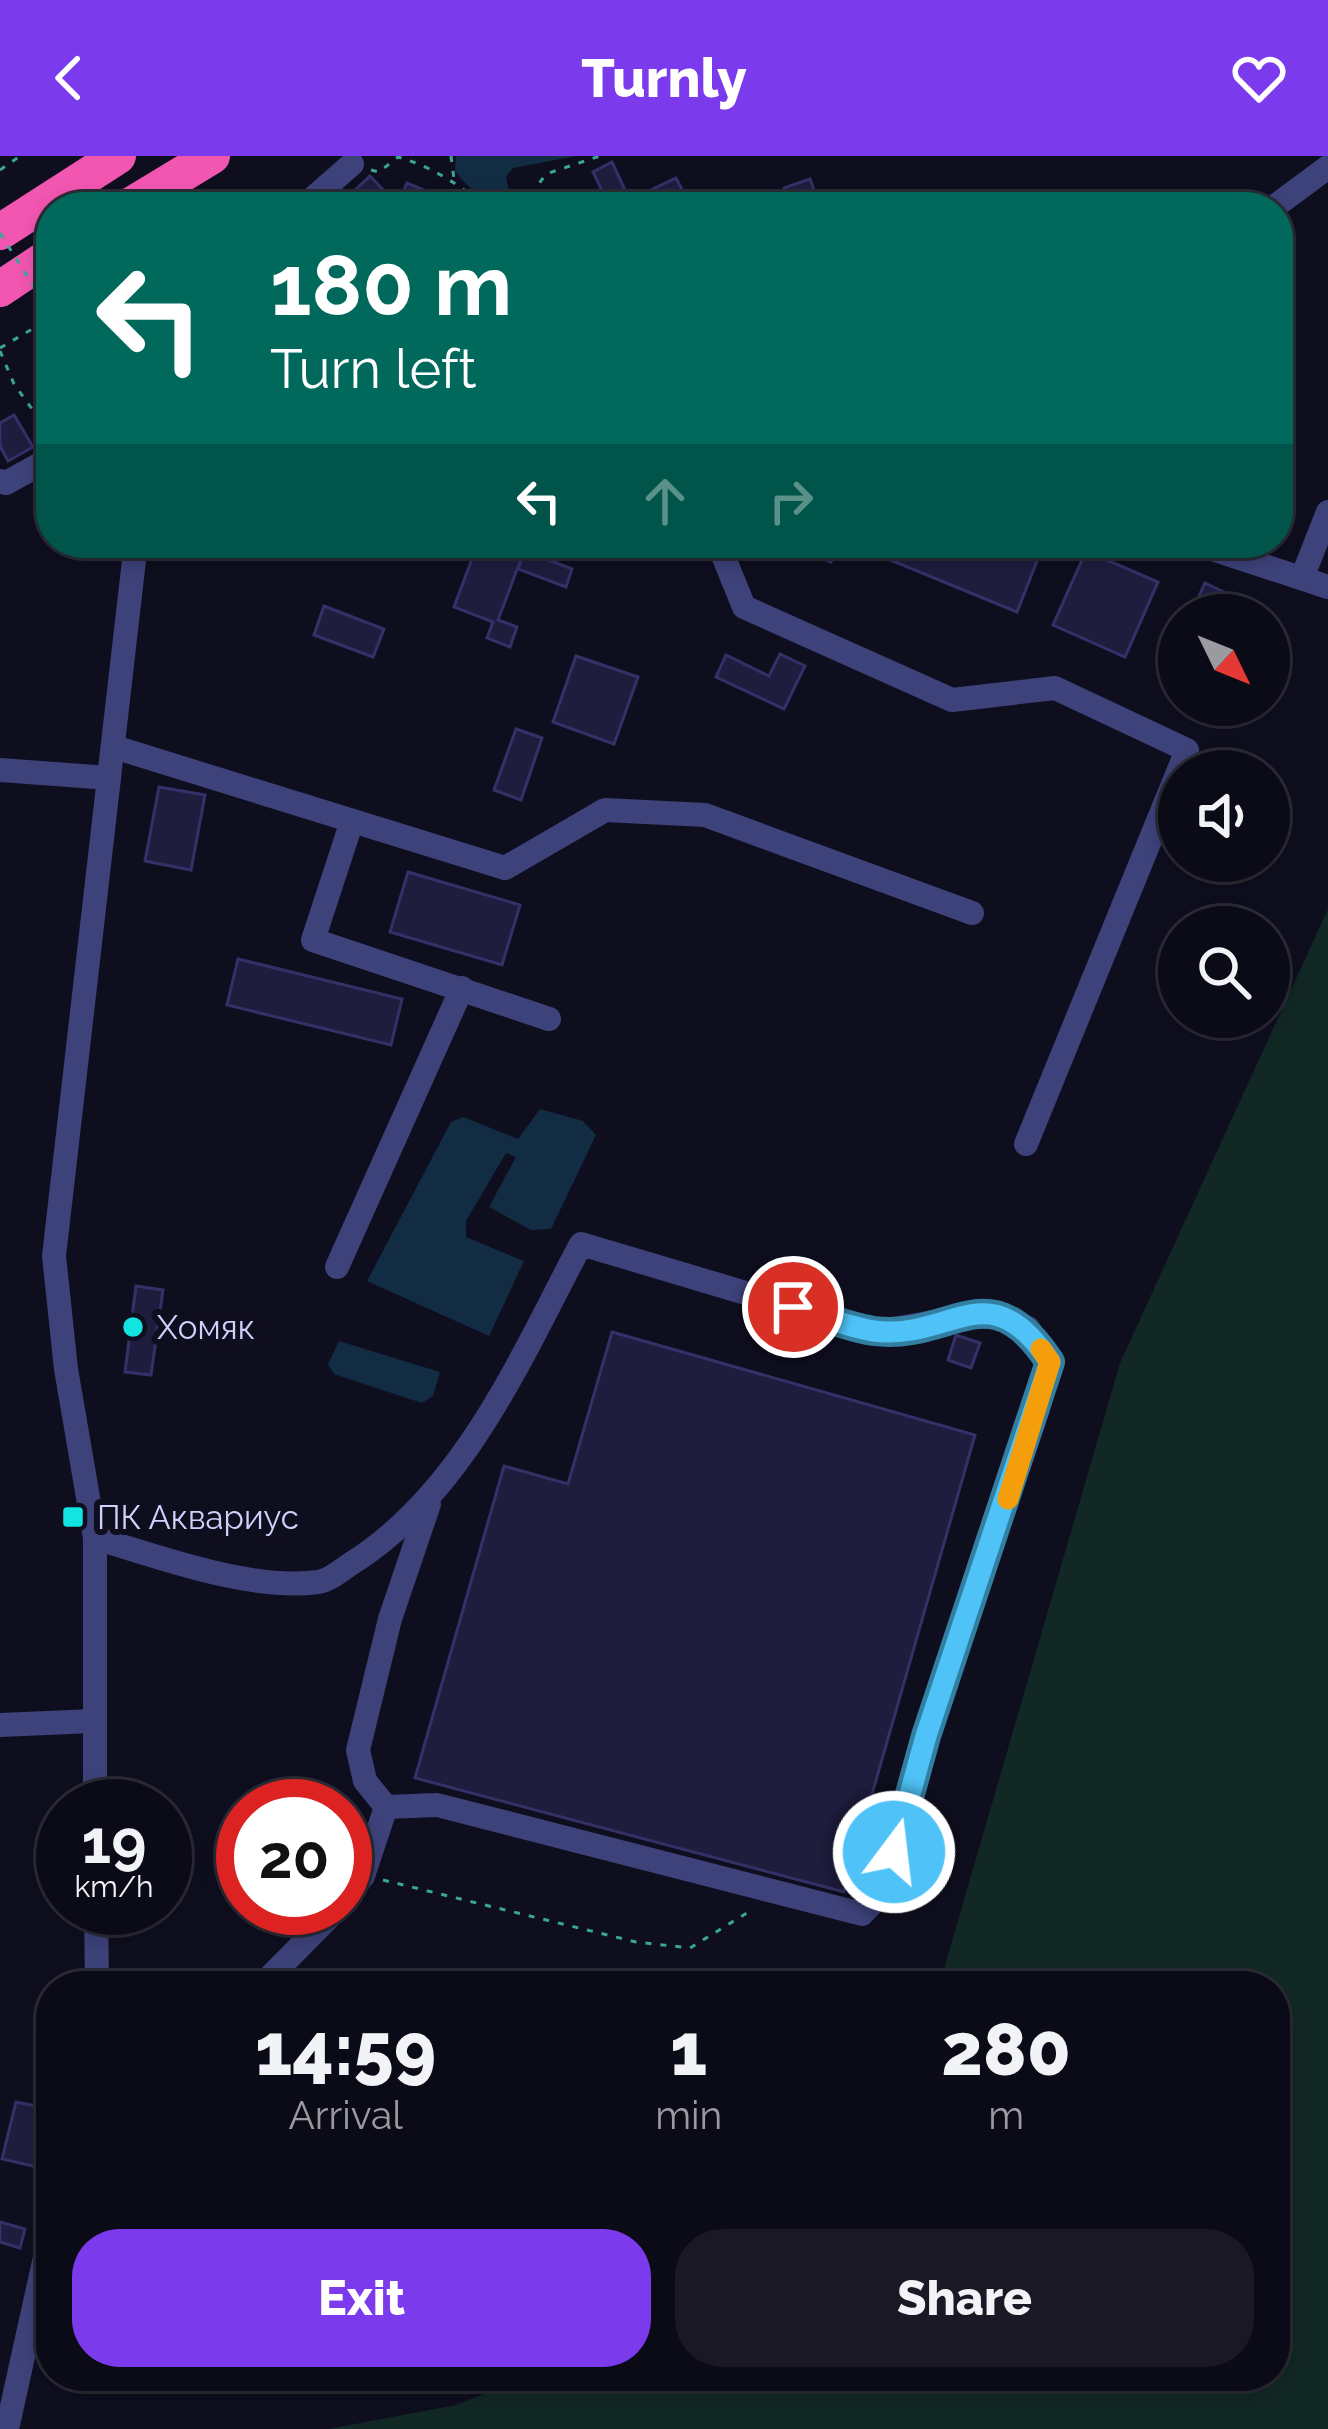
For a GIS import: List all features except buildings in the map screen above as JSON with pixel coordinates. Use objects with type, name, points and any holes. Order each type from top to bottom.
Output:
[{"type":"highway","points":[[67,192],[118,156]]},
{"type":"highway","points":[[125,192],[184,156]]},
{"type":"highway","points":[[155,192],[212,156]]},
{"type":"highway","points":[[0,272],[16,228]]},
{"type":"highway","points":[[0,289],[36,266]]},
{"type":"street","points":[[320,192],[352,164]]},
{"type":"street","points":[[1293,193],[1328,167]]},
{"type":"street","points":[[0,481],[6,483],[36,466]]},
{"type":"street","points":[[1303,578],[1328,512]]},
{"type":"street","points":[[95,1779],[95,1538],[66,1369],[54,1256],[134,558]]},
{"type":"street","points":[[724,558],[744,607],[952,700],[1055,688],[1187,750],[1026,1144]]},
{"type":"street","points":[[1241,558],[1328,587]]},
{"type":"street","points":[[114,747],[505,868],[605,810],[705,815],[972,913]]},
{"type":"street","points":[[0,770],[109,778]]},
{"type":"street","points":[[352,821],[313,940],[549,1019]]},
{"type":"street","points":[[337,1267],[463,988]]},
{"type":"street","points":[[95,1538],[194,1567],[321,1582],[371,1552],[430,1498],[521,1358],[581,1244],[877,1332],[989,1312],[1028,1328],[1050,1362],[1039,1409],[926,1736],[884,1891],[862,1915],[452,1808],[386,1807]]},
{"type":"street","points":[[386,1807],[365,1781],[358,1750],[390,1619],[430,1498]]},
{"type":"street","points":[[0,1724],[94,1721]]},
{"type":"street","points":[[372,1851],[386,1807]]},
{"type":"street","points":[[96,1935],[97,1971]]},
{"type":"street","points":[[275,1971],[311,1935]]},
{"type":"street","points":[[7,2429],[36,2333]]},
{"type":"path","points":[[0,170],[20,156]]},
{"type":"path","points":[[452,156],[454,181]]},
{"type":"path","points":[[533,192],[546,174],[600,156]]},
{"type":"path","points":[[352,164],[379,172],[398,158],[454,181],[468,192]]},
{"type":"path","points":[[16,228],[36,278]]},
{"type":"path","points":[[36,326],[0,350],[14,384],[36,414]]},
{"type":"path","points":[[372,1878],[636,1942],[690,1948],[776,1892]]},
{"type":"green space","points":[[1328,909],[1328,2429],[329,2429],[456,2405],[492,2391],[1290,2391],[1290,1971],[943,1971],[1120,1363],[1269,1038],[1290,1038],[1290,992]]},
{"type":"water","points":[[456,156],[576,156],[513,168],[506,177],[509,192],[477,192],[455,171]]},
{"type":"water","points":[[540,1109],[583,1121],[596,1135],[551,1229],[531,1230],[489,1207],[516,1157],[506,1153],[466,1221],[466,1237],[524,1261],[489,1336],[367,1281],[451,1122],[463,1117],[518,1139]]},
{"type":"water","points":[[339,1341],[440,1372],[433,1396],[422,1403],[334,1374],[328,1364]]},
{"type":"slow traffic","points":[[1008,1499],[1050,1362],[1041,1349]]},
{"type":"place","name":"Хомяк","points":[[133,1327]]},
{"type":"place","name":"ПК Аквариус","points":[[73,1517]]},
{"type":"route","points":[[793,1307],[877,1332],[989,1312],[1028,1328],[1050,1362],[1039,1409],[926,1736],[894,1852]]}]
